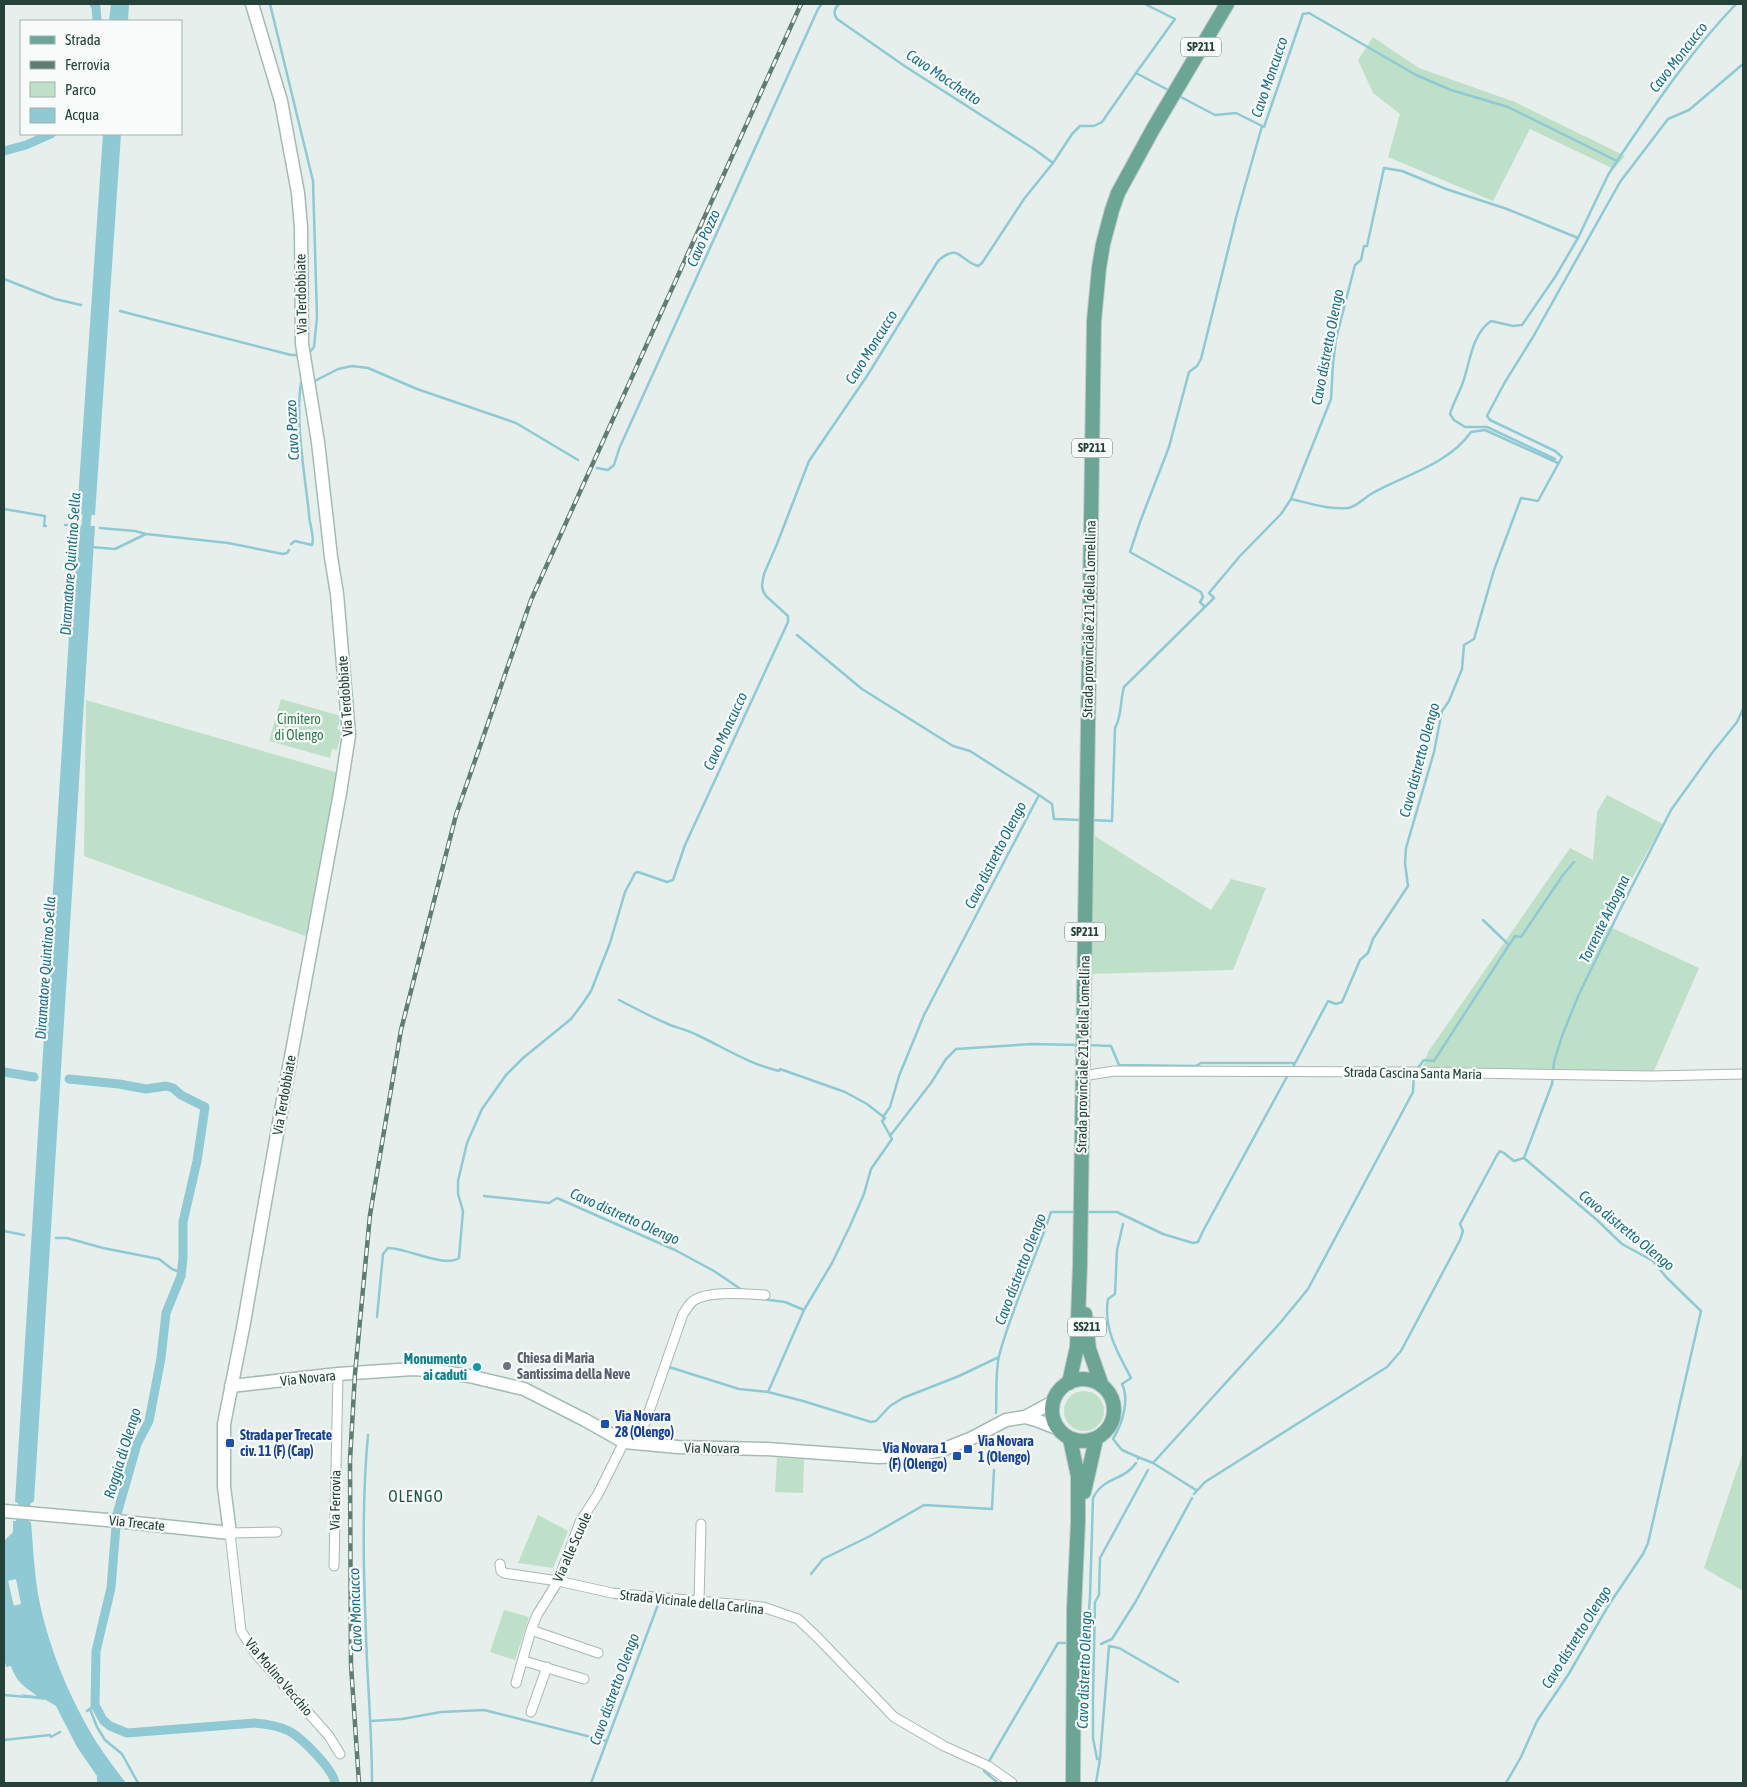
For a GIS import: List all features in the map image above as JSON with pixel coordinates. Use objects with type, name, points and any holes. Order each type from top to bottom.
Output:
[{"type":"main road","name":"Strada provinciale 211 della Lomellina","points":[[1080,1266],[1094,321],[1099,268],[1118,193],[1226,4]]},
{"type":"main road","name":"SS211","points":[[1053,1402],[1059,1391],[1069,1383],[1077,1347],[1080,1266]]},
{"type":"main road","name":"SS211","points":[[1078,1522],[1096,1439],[1109,1428],[1115,1412],[1112,1398],[1102,1386],[1089,1349],[1080,1266]]},
{"type":"main road","points":[[1069,1383],[1087,1379],[1102,1386]]},
{"type":"main road","points":[[1053,1402],[1053,1417],[1059,1429],[1070,1438],[1080,1442],[1096,1439]]},
{"type":"main road","points":[[1070,1438],[1078,1476],[1072,1783]]},
{"type":"street","name":"Via Terdobbiate","points":[[231,1386],[349,735],[337,594],[318,442],[304,355],[301,318],[301,227],[298,193],[282,101],[252,4]]},
{"type":"street","name":"Strada Cascina Santa Maria","points":[[1082,1076],[1114,1071],[1414,1072],[1652,1076],[1743,1074]]},
{"type":"street","points":[[638,1443],[683,1314],[692,1301],[703,1296],[765,1295]]},
{"type":"street","name":"Via Novara","points":[[231,1386],[338,1374],[413,1369],[469,1376],[524,1390],[585,1420],[624,1442],[678,1448],[767,1449],[878,1458],[907,1456],[942,1450],[972,1438],[1006,1420],[1025,1417],[1053,1402]]},
{"type":"street","name":"Via Ferrovia","points":[[334,1566],[338,1374]]},
{"type":"street","points":[[230,1533],[224,1487],[223,1444],[224,1424],[231,1386]]},
{"type":"street","points":[[1025,1417],[1059,1429]]},
{"type":"street","name":"Via alle Scuole","points":[[516,1683],[537,1615],[558,1581],[580,1522],[598,1494],[624,1442]]},
{"type":"street","name":"Via Trecate","points":[[4,1511],[230,1533],[277,1532]]},
{"type":"street","points":[[699,1601],[701,1524]]},
{"type":"street","name":"Via Molino Vecchio","points":[[230,1533],[241,1632],[256,1654],[329,1736],[340,1754]]},
{"type":"street","name":"Strada Vicinale della Carlina","points":[[500,1564],[501,1571],[504,1573],[558,1581],[612,1593],[763,1608],[798,1619],[894,1717],[944,1746],[988,1766],[1012,1783]]},
{"type":"street","points":[[531,1630],[598,1653]]},
{"type":"street","points":[[524,1660],[584,1679]]},
{"type":"street","points":[[531,1712],[548,1667]]},
{"type":"green space","points":[[1373,37],[1419,68],[1515,102],[1625,156],[1614,169],[1530,129],[1493,201],[1388,157],[1400,114],[1373,93],[1358,60]]},
{"type":"green space","name":"Cimitero di Olengo","points":[[281,699],[341,716],[337,729],[342,730],[337,750],[332,749],[330,758],[269,741]]},
{"type":"green space","points":[[86,700],[339,773],[308,937],[84,856]]},
{"type":"green space","points":[[1607,795],[1663,824],[1606,925],[1699,968],[1654,1071],[1423,1067],[1428,1052],[1570,848],[1593,860],[1597,812]]},
{"type":"green space","points":[[1095,836],[1211,910],[1231,879],[1266,888],[1233,970],[1089,974]]},
{"type":"green space","points":[[1088,1391],[1095,1394],[1101,1400],[1104,1411],[1103,1419],[1095,1428],[1088,1431],[1080,1431],[1073,1428],[1065,1419],[1064,1407],[1067,1400],[1076,1392]]},
{"type":"green space","points":[[1743,1452],[1743,1591],[1704,1568]]},
{"type":"green space","points":[[777,1458],[804,1459],[803,1493],[775,1492]]},
{"type":"green space","points":[[538,1515],[568,1531],[553,1568],[518,1563]]},
{"type":"green space","points":[[504,1610],[529,1617],[515,1660],[490,1652]]},
{"type":"water","points":[[111,4],[129,4],[128,20],[109,20]]},
{"type":"water","points":[[103,135],[121,135],[95,515],[77,514]]},
{"type":"water","points":[[76,525],[95,526],[34,1501],[30,1504],[30,1510],[18,1509],[18,1503],[15,1502],[45,1021],[39,1020],[41,998],[47,985]]},
{"type":"water","points":[[17,1516],[29,1517],[31,1522],[38,1594],[47,1632],[61,1671],[87,1726],[126,1783],[97,1783],[97,1776],[77,1747],[56,1706],[46,1700],[28,1698],[21,1694],[36,1696],[18,1679],[11,1666],[6,1667],[4,1656],[4,1608],[21,1604],[16,1579],[4,1582],[4,1541],[13,1532],[13,1521],[16,1521]]},
{"type":"waterway","name":"Roggia di Olengo","points":[[94,4],[97,20]]},
{"type":"waterway","points":[[270,4],[313,181],[317,317],[314,347],[308,354]]},
{"type":"waterway","name":"Cavo Pozzo","points":[[597,468],[608,470],[614,465],[619,449],[818,9],[822,4]]},
{"type":"waterway","name":"Cavo Mocchetto","points":[[839,4],[835,11],[837,19],[906,67],[1053,163]]},
{"type":"waterway","points":[[1136,73],[1175,19],[1145,4]]},
{"type":"waterway","name":"Cavo Moncucco","points":[[1179,96],[1215,115],[1236,113],[1264,127],[1303,14],[1309,13],[1416,75],[1451,90],[1508,107],[1617,161],[1688,60],[1736,4]]},
{"type":"waterway","name":"Cavo distretto Olengo","points":[[1292,1069],[1328,1001],[1336,1004],[1342,1002],[1360,960],[1368,953],[1373,939],[1408,886],[1405,863],[1406,848],[1434,752],[1442,711],[1449,701],[1462,669],[1464,645],[1474,639],[1494,570],[1521,498],[1538,501],[1562,457],[1555,451],[1490,420],[1487,416],[1620,182],[1668,119],[1689,110],[1743,64]]},
{"type":"waterway","name":"Cavo Moncucco","points":[[377,1317],[383,1254],[388,1248],[444,1261],[459,1258],[463,1211],[458,1194],[458,1181],[467,1143],[482,1109],[506,1075],[523,1058],[571,1019],[591,991],[610,943],[625,892],[635,873],[638,872],[667,882],[673,880],[685,845],[788,622],[788,616],[766,596],[762,585],[764,574],[809,461],[867,376],[938,261],[951,253],[955,253],[972,264],[978,266],[982,263],[1024,199],[1053,163],[1072,134],[1080,126],[1094,126],[1102,122],[1136,73],[1170,91]]},
{"type":"waterway","name":"Cavo distretto Olengo","points":[[1205,607],[1200,602],[1203,597],[1201,592],[1130,552],[1169,447],[1189,372],[1197,366],[1201,359],[1237,214],[1262,126]]},
{"type":"waterway","name":"Roggia di Olengo","points":[[4,151],[26,145],[49,135]]},
{"type":"waterway","name":"Cavo distretto Olengo","points":[[1092,820],[1112,821],[1115,728],[1119,718],[1124,687],[1214,598],[1209,593],[1240,556],[1281,514],[1291,499],[1331,399],[1336,339],[1355,265],[1361,260],[1364,246],[1367,246],[1384,168],[1402,171],[1446,189],[1507,209],[1578,238],[1608,175],[1617,161]]},
{"type":"waterway","name":"Cavo distretto Olengo","points":[[1555,459],[1487,427],[1465,427],[1454,420],[1450,414],[1462,385],[1475,342],[1484,327],[1491,321],[1513,326],[1522,325],[1555,277],[1578,238]]},
{"type":"waterway","points":[[4,279],[55,299],[81,305]]},
{"type":"waterway","points":[[120,311],[291,355],[300,355]]},
{"type":"waterway","name":"Cavo Pozzo","points":[[313,382],[338,369],[352,366],[368,368],[417,389],[516,423],[578,460]]},
{"type":"waterway","name":"Cavo Pozzo","points":[[291,544],[295,541],[312,545],[313,541],[303,466],[299,414],[301,383],[305,383]]},
{"type":"waterway","name":"Cavo distretto Olengo","points":[[1291,499],[1327,507],[1351,507],[1384,487],[1438,461],[1450,453],[1471,432],[1485,430],[1558,463]]},
{"type":"waterway","name":"Diramatore Quintino Sella","points":[[85,536],[88,504]]},
{"type":"waterway","name":"Cavo Pozzo","points":[[4,509],[45,516],[44,526],[46,526]]},
{"type":"waterway","name":"Cavo Pozzo","points":[[100,528],[135,531],[146,534]]},
{"type":"waterway","name":"Cavo Pozzo","points":[[91,547],[115,549],[146,534],[228,543],[283,554],[289,550]]},
{"type":"waterway","name":"Cavo distretto Olengo","points":[[797,635],[862,689],[953,746],[970,751],[1039,795]]},
{"type":"waterway","name":"Torrente Arbogna","points":[[1553,1071],[1562,1036],[1579,994],[1671,810],[1737,722],[1743,709]]},
{"type":"waterway","name":"Cavo distretto Olengo","points":[[883,1117],[890,1107],[899,1076],[924,1015],[1039,795],[1052,804],[1054,819],[1081,820]]},
{"type":"waterway","points":[[1509,945],[1515,936],[1521,937],[1574,862]]},
{"type":"waterway","points":[[1417,1069],[1424,1060],[1434,1061],[1509,945],[1483,920]]},
{"type":"waterway","name":"Cavo distretto Olengo","points":[[619,1000],[655,1018],[694,1033],[757,1064],[779,1071],[780,1069],[845,1092],[867,1104],[885,1118],[882,1121],[892,1139],[871,1169],[864,1194],[850,1226],[832,1263],[804,1310],[768,1392],[739,1389],[669,1367],[668,1370]]},
{"type":"waterway","name":"Cavo distretto Olengo","points":[[890,1136],[931,1083],[946,1059],[956,1049],[1032,1044],[1079,1045]]},
{"type":"waterway","name":"Cavo distretto Olengo","points":[[1087,1045],[1111,1046],[1119,1065],[1196,1066],[1201,1063],[1295,1063]]},
{"type":"waterway","name":"Roggia di Olengo","points":[[4,1072],[34,1077]]},
{"type":"waterway","name":"Cavo distretto Olengo","points":[[1084,1212],[1117,1212],[1163,1234],[1193,1243],[1198,1242],[1289,1073]]},
{"type":"waterway","name":"Cavo distretto Olengo","points":[[1138,1459],[1138,1457],[1153,1463],[1280,1323],[1308,1289],[1413,1092],[1414,1074]]},
{"type":"waterway","name":"Torrente Arbogna","points":[[1524,1158],[1553,1077]]},
{"type":"waterway","name":"Roggia di Olengo","points":[[69,1079],[146,1089],[166,1086],[173,1088],[181,1095],[205,1107],[197,1161],[183,1222],[181,1276],[166,1313],[161,1358],[149,1421],[137,1444],[117,1514],[111,1588],[96,1651],[95,1705],[103,1720],[110,1726],[127,1733],[255,1723],[281,1728],[295,1735],[316,1754],[329,1770],[335,1783]]},
{"type":"waterway","name":"Cavo distretto Olengo","points":[[1194,1494],[1205,1482],[1387,1367],[1401,1351],[1460,1240],[1463,1231],[1460,1224],[1497,1155],[1500,1151],[1514,1161],[1524,1158]]},
{"type":"waterway","name":"Cavo distretto Olengo","points":[[1506,1783],[1521,1757],[1537,1721],[1568,1675],[1648,1543],[1701,1311],[1667,1278],[1653,1261],[1622,1244],[1597,1220],[1524,1158]]},
{"type":"waterway","name":"Cavo distretto Olengo","points":[[484,1196],[549,1203],[557,1198],[675,1250],[714,1271],[742,1290]]},
{"type":"waterway","name":"Cavo distretto Olengo","points":[[996,1413],[999,1356],[1010,1320],[1051,1212],[1076,1212]]},
{"type":"waterway","name":"Cavo distretto Olengo","points":[[1123,1224],[1117,1250],[1115,1294],[1108,1299],[1107,1310],[1113,1340],[1131,1378],[1122,1384],[1125,1397],[1124,1412],[1113,1439],[1122,1450],[1138,1457]]},
{"type":"waterway","points":[[4,1231],[24,1235]]},
{"type":"waterway","points":[[56,1238],[67,1238],[103,1248],[159,1259],[172,1269],[180,1272]]},
{"type":"waterway","name":"Cavo distretto Olengo","points":[[755,1298],[785,1302],[804,1310]]},
{"type":"waterway","name":"Cavo distretto Olengo","points":[[768,1392],[871,1422],[876,1421],[890,1406],[903,1398],[959,1376],[999,1357]]},
{"type":"waterway","name":"Cavo Moncucco","points":[[368,1435],[364,1491],[364,1548],[372,1783]]},
{"type":"waterway","name":"Cavo distretto Olengo","points":[[1081,1644],[1090,1643],[1088,1623],[1093,1498],[1103,1486],[1126,1473],[1136,1463]]},
{"type":"waterway","name":"Cavo distretto Olengo","points":[[1153,1463],[1196,1490]]},
{"type":"waterway","name":"Cavo distretto Olengo","points":[[811,1574],[823,1559],[870,1536],[924,1505],[992,1509],[994,1470]]},
{"type":"waterway","name":"Cavo distretto Olengo","points":[[1100,1759],[1097,1759],[1093,1738],[1095,1602],[1099,1595],[1100,1558],[1148,1470]]},
{"type":"waterway","name":"Cavo distretto Olengo","points":[[1101,1644],[1112,1639],[1136,1601],[1192,1498]]},
{"type":"waterway","points":[[4,1583],[12,1618]]},
{"type":"waterway","name":"Cavo distretto Olengo","points":[[615,1598],[659,1602]]},
{"type":"waterway","name":"Cavo distretto Olengo","points":[[591,1783],[659,1602],[720,1608]]},
{"type":"waterway","name":"Cavo distretto Olengo","points":[[988,1763],[1058,1643],[1066,1643]]},
{"type":"waterway","name":"Cavo distretto Olengo","points":[[1096,1783],[1100,1759],[1109,1646],[1119,1648],[1178,1682]]},
{"type":"waterway","points":[[4,1695],[27,1697]]},
{"type":"waterway","points":[[87,1711],[95,1705]]},
{"type":"waterway","points":[[90,1709],[97,1727],[105,1740],[122,1754],[138,1783]]},
{"type":"waterway","points":[[371,1721],[402,1719],[441,1712],[484,1710],[607,1741]]},
{"type":"waterway","points":[[4,1740],[50,1735],[51,1737],[60,1732]]},
{"type":"waterway","name":"Cavo distretto Olengo","points":[[986,1769],[984,1771],[998,1783]]},
{"type":"railway","points":[[359,1783],[351,1665],[350,1460],[355,1374],[370,1215],[401,1030],[456,815],[531,600],[801,4]]},
{"type":"place","name":"Chiesa di Maria Santissima della Neve","points":[[507,1366]]},
{"type":"place","name":"Monumento ai caduti","points":[[477,1367]]},
{"type":"place","name":"Via Novara 28 (Olengo)","points":[[605,1424]]},
{"type":"place","name":"Strada per Trecate civ. 11 (F) (Cap)","points":[[230,1443]]},
{"type":"place","name":"Via Novara 1 (Olengo)","points":[[968,1449]]},
{"type":"place","name":"Via Novara 1 (F) (Olengo)","points":[[957,1456]]},
{"type":"district","name":"OLENGO","points":[[416,1496]]}]
